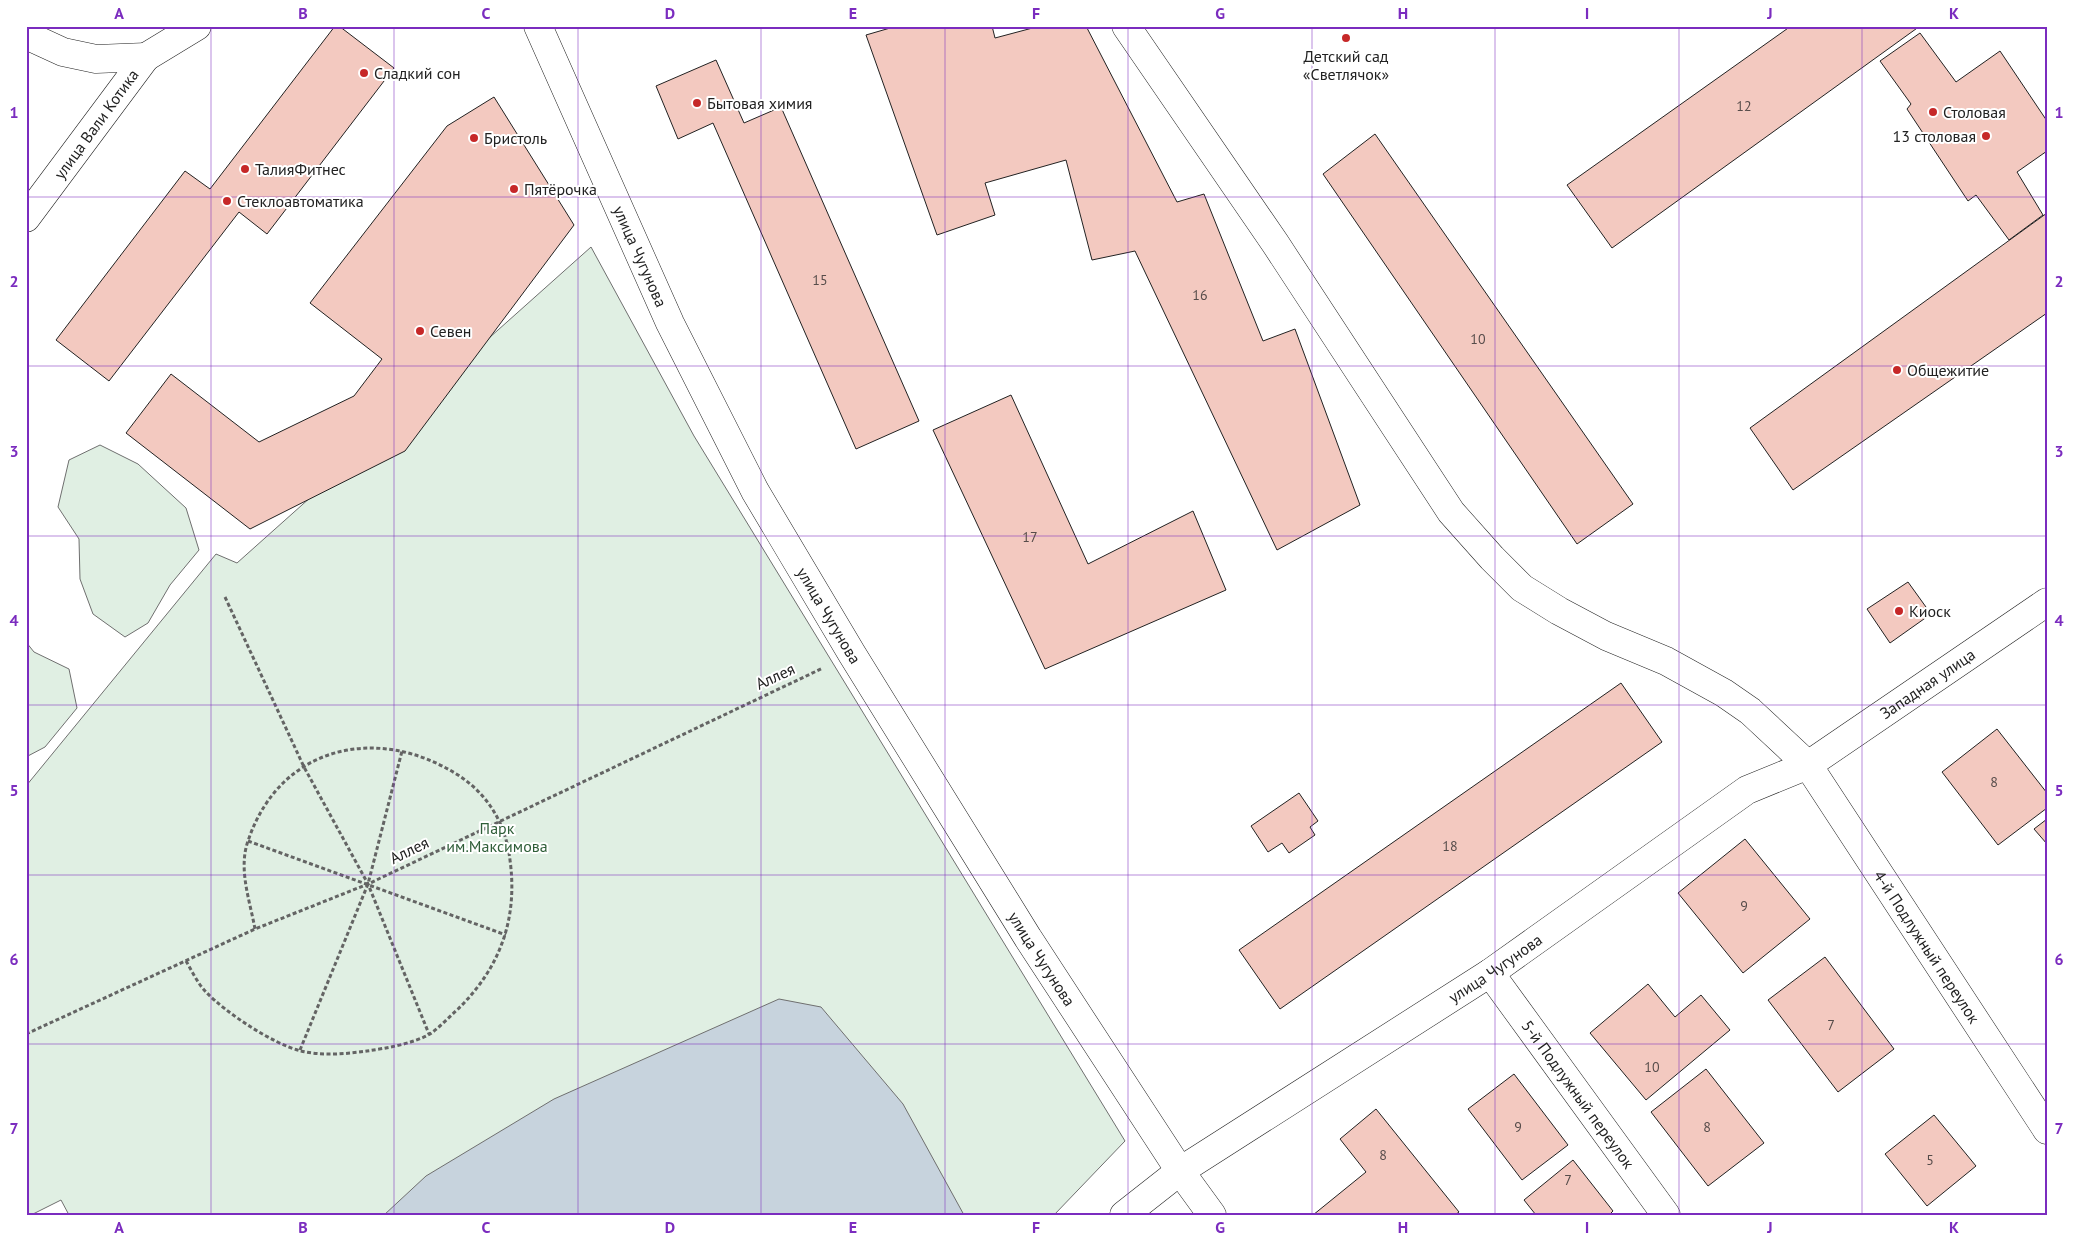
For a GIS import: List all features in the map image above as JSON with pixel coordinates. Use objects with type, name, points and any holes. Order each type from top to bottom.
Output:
[{"type":"street","points":[[146,57],[197,26]]},
{"type":"street","name":"улица Чугунова","points":[[538,26],[670,323],[755,491],[852,654],[1028,938],[1180,1171]]},
{"type":"street","name":"4-й Подлужный переулок","points":[[1126,26],[1275,243],[1451,512],[1522,588],[1559,611],[1606,636],[1666,662],[1724,693],[1750,711],[1808,764],[2047,1130]]},
{"type":"street","name":"улица Вали Котика","points":[[26,36],[63,52],[96,60],[146,57]]},
{"type":"street","name":"улица Вали Котика","points":[[26,218],[146,57]]},
{"type":"street","name":"Западная улица","points":[[1808,764],[2047,602]]},
{"type":"street","name":"улица Чугунова","points":[[1124,1215],[1180,1171],[1490,973],[1747,790],[1808,764]]},
{"type":"street","name":"5-й Подлужный переулок","points":[[1490,973],[1666,1215]]},
{"type":"street","points":[[1180,1171],[1212,1215]]},
{"type":"path","points":[[225,597],[304,767],[368,884],[429,1034]]},
{"type":"path","name":"Аллея","points":[[26,1034],[255,929],[368,884],[852,654]]},
{"type":"path","points":[[186,960],[204,991],[228,1010],[253,1027],[300,1050],[333,1054],[356,1053],[382,1049],[429,1034],[465,1002],[484,980],[496,960],[506,935],[512,905],[512,874],[509,849],[499,821],[486,798],[472,785],[440,765],[402,751],[381,748],[340,751],[320,758],[304,767],[282,784],[266,804],[248,841],[244,861],[246,888],[255,929]]},
{"type":"path","points":[[300,1050],[368,884],[402,751]]},
{"type":"path","points":[[248,841],[506,935]]},
{"type":"green space","name":"Парк им.Максимова","points":[[591,247],[694,436],[1125,1141],[1054,1215],[69,1215],[61,1200],[31,1215],[26,1215],[26,786],[216,554],[237,563]]},
{"type":"green space","points":[[100,445],[138,464],[186,508],[199,550],[170,585],[148,623],[125,637],[93,614],[80,579],[79,539],[58,507],[69,460]]},
{"type":"green space","points":[[26,642],[34,652],[69,669],[77,708],[45,747],[26,757]]},
{"type":"shaded area","points":[[779,999],[821,1007],[903,1104],[964,1215],[384,1215],[426,1176],[554,1099]]},
{"type":"building","name":"Стеклоавтоматика","points":[[335,26],[339,26],[394,68],[267,234],[239,212],[109,381],[56,340],[185,171],[210,189]]},
{"type":"building","points":[[897,26],[992,26],[995,38],[1040,26],[1086,26],[1177,202],[1204,194],[1263,341],[1295,329],[1360,505],[1277,550],[1135,251],[1092,260],[1066,160],[985,183],[995,215],[937,235],[866,35]]},
{"type":"building","points":[[1791,26],[1920,26],[1612,248],[1567,185]]},
{"type":"building","name":"13 столовая","points":[[1920,33],[1956,82],[2000,51],[2047,121],[2047,151],[2017,172],[2043,215],[2009,240],[1976,195],[1968,201],[1907,109],[1911,104],[1880,61]]},
{"type":"building","points":[[716,60],[744,123],[781,107],[919,421],[856,449],[713,123],[678,139],[656,86]]},
{"type":"building","name":"Севен","points":[[494,97],[574,225],[405,451],[250,529],[126,433],[171,374],[259,442],[354,396],[382,359],[310,303],[447,126]]},
{"type":"building","points":[[1375,134],[1633,504],[1577,544],[1323,174]]},
{"type":"building","name":"Общежитие","points":[[2047,213],[2047,313],[1793,490],[1750,428]]},
{"type":"building","points":[[1011,395],[1088,564],[1193,511],[1226,590],[1045,669],[933,430]]},
{"type":"building","name":"Киоск","points":[[1908,582],[1931,614],[1890,643],[1867,609]]},
{"type":"building","points":[[1621,683],[1662,742],[1280,1009],[1239,950]]},
{"type":"building","points":[[1997,729],[2047,793],[2047,808],[1998,845],[1942,772]]},
{"type":"building","points":[[1299,793],[1318,821],[1310,827],[1315,835],[1289,853],[1282,843],[1268,852],[1251,826]]},
{"type":"building","points":[[2047,819],[2047,844],[2034,829]]},
{"type":"building","points":[[1745,839],[1810,919],[1743,973],[1678,893]]},
{"type":"building","points":[[1825,957],[1894,1049],[1838,1092],[1768,1000]]},
{"type":"building","points":[[1648,984],[1675,1017],[1701,995],[1730,1030],[1646,1100],[1590,1033]]},
{"type":"building","points":[[1706,1069],[1764,1143],[1708,1186],[1651,1112]]},
{"type":"building","points":[[1514,1074],[1568,1145],[1522,1180],[1468,1109]]},
{"type":"building","points":[[1376,1109],[1459,1212],[1455,1215],[1313,1215],[1366,1172],[1340,1139]]},
{"type":"building","points":[[1934,1115],[1976,1166],[1927,1206],[1885,1154]]},
{"type":"building","points":[[1573,1160],[1613,1211],[1609,1215],[1536,1215],[1524,1200]]},
{"type":"place","name":"Детский сад «Светлячок»","points":[[1346,38]]},
{"type":"place","name":"Сладкий сон","points":[[364,73]]},
{"type":"place","name":"Бытовая химия","points":[[697,103]]},
{"type":"place","name":"Столовая","points":[[1933,112]]},
{"type":"place","name":"13 столовая","points":[[1986,136]]},
{"type":"place","name":"Бристоль","points":[[474,138]]},
{"type":"place","name":"ТалияФитнес","points":[[245,169]]},
{"type":"place","name":"Пятёрочка","points":[[514,189]]},
{"type":"place","name":"Стеклоавтоматика","points":[[227,201]]},
{"type":"place","name":"Севен","points":[[420,331]]},
{"type":"place","name":"Общежитие","points":[[1897,370]]},
{"type":"place","name":"Киоск","points":[[1899,611]]}]
